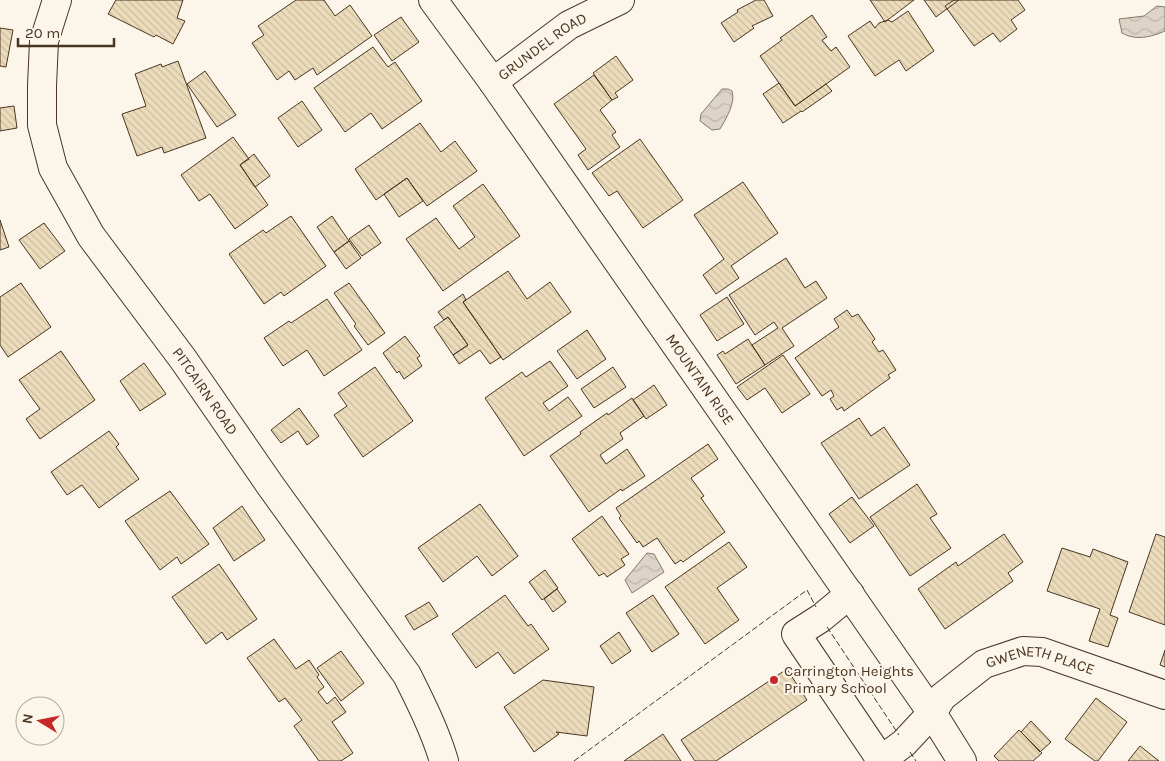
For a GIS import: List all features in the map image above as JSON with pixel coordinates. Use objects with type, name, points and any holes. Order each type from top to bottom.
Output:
[{"type":"street","name":"PITCAIRN ROAD","points":[[58,0],[44,41],[42,86],[42,125],[53,168],[91,236],[183,359],[270,486],[407,675],[440,745],[444,761]]},
{"type":"street","name":"MOUNTAIN RISE","points":[[433,0],[493,82],[850,594],[932,713],[962,761]]},
{"type":"street","name":"GRUNDEL ROAD","points":[[493,82],[569,25],[620,0]]},
{"type":"street","name":"GWENETH PLACE","points":[[850,594],[821,618],[796,634],[881,760],[904,743],[932,713],[942,698],[984,664],[1023,651],[1042,652],[1165,695]]},
{"type":"water","points":[[1157,6],[1165,7],[1165,31],[1144,37],[1133,37],[1122,33],[1119,19],[1144,16]]},
{"type":"water","points":[[722,89],[732,91],[732,105],[720,129],[712,130],[700,121],[701,114]]},
{"type":"water","points":[[647,553],[654,554],[664,572],[632,593],[625,580]]},
{"type":"building","points":[[116,0],[183,0],[177,18],[185,21],[173,44],[156,35],[154,37],[108,14]]},
{"type":"building","points":[[296,0],[324,0],[335,16],[350,5],[372,36],[317,75],[313,68],[295,80],[289,71],[277,80],[252,43],[264,35],[258,26]]},
{"type":"building","points":[[756,0],[764,0],[773,16],[752,26],[754,28],[734,42],[721,23],[738,12],[737,10]]},
{"type":"building","points":[[870,0],[914,0],[885,22]]},
{"type":"building","points":[[924,0],[959,0],[936,17]]},
{"type":"building","points":[[954,0],[1018,0],[1025,10],[1011,20],[1017,29],[1000,42],[993,33],[974,46],[945,6]]},
{"type":"building","points":[[908,11],[934,51],[906,71],[899,60],[875,76],[848,36],[870,21],[875,28],[879,23],[888,20],[892,22]]},
{"type":"building","points":[[812,15],[827,37],[822,40],[831,51],[836,47],[850,67],[795,106],[760,56],[782,40],[780,38]]},
{"type":"building","points":[[401,17],[419,42],[392,61],[374,35]]},
{"type":"building","points":[[0,28],[13,30],[6,67],[0,66]]},
{"type":"building","points":[[373,47],[388,67],[395,62],[422,101],[382,129],[371,113],[345,132],[314,88]]},
{"type":"building","points":[[616,56],[633,80],[615,93],[618,97],[612,100],[593,73]]},
{"type":"building","points":[[178,61],[206,138],[164,153],[162,147],[137,156],[122,114],[146,106],[135,74],[161,64],[162,67]]},
{"type":"building","points":[[205,71],[236,115],[217,127],[187,84]]},
{"type":"building","points":[[594,75],[612,100],[600,110],[616,132],[612,135],[620,147],[588,170],[578,155],[586,149],[554,104]]},
{"type":"building","points":[[779,83],[795,106],[826,84],[832,91],[783,123],[763,94]]},
{"type":"building","points":[[302,101],[322,130],[298,147],[278,118]]},
{"type":"building","points":[[14,106],[17,128],[0,131],[0,108]]},
{"type":"building","points":[[420,123],[441,152],[455,141],[477,171],[427,206],[407,178],[376,200],[355,169]]},
{"type":"building","points":[[233,137],[249,159],[240,165],[268,205],[235,229],[210,194],[199,201],[181,175]]},
{"type":"building","points":[[640,139],[683,200],[643,228],[617,191],[609,196],[592,173]]},
{"type":"building","points":[[254,154],[270,176],[255,187],[240,165]]},
{"type":"building","points":[[407,178],[423,201],[399,217],[384,194]]},
{"type":"building","points":[[743,182],[778,233],[731,266],[739,278],[716,294],[703,275],[724,259],[694,215]]},
{"type":"building","points":[[483,184],[520,236],[443,291],[406,239],[436,218],[459,249],[475,237],[453,206]]},
{"type":"building","points":[[291,216],[326,266],[284,296],[281,292],[264,304],[229,254],[263,230],[266,233]]},
{"type":"building","points":[[332,216],[349,241],[334,252],[317,227]]},
{"type":"building","points":[[0,220],[9,247],[0,250]]},
{"type":"building","points":[[44,223],[65,251],[40,269],[19,240]]},
{"type":"building","points":[[369,225],[381,243],[362,256],[349,239]]},
{"type":"building","points":[[349,241],[361,258],[346,269],[334,252]]},
{"type":"building","points":[[786,258],[805,288],[816,281],[827,298],[782,328],[794,346],[765,365],[752,345],[778,328],[774,322],[755,335],[729,295]]},
{"type":"building","points":[[508,271],[527,299],[550,282],[571,312],[503,360],[463,302]]},
{"type":"building","points":[[21,283],[51,327],[8,357],[0,345],[0,297]]},
{"type":"building","points":[[349,283],[385,333],[368,345],[334,293]]},
{"type":"building","points":[[463,294],[466,300],[463,302],[501,357],[490,364],[480,350],[459,364],[453,355],[468,345],[448,317],[444,320],[438,312]]},
{"type":"building","points":[[727,297],[744,324],[717,341],[700,315]]},
{"type":"building","points":[[327,299],[362,350],[324,376],[307,350],[283,366],[264,338]]},
{"type":"building","points":[[847,310],[852,317],[858,314],[875,339],[872,342],[879,352],[883,350],[896,370],[888,375],[890,378],[844,411],[842,407],[837,410],[830,399],[834,396],[831,390],[822,396],[795,358],[839,327],[834,319]]},
{"type":"building","points":[[448,317],[468,345],[453,355],[434,327]]},
{"type":"building","points":[[587,330],[606,359],[577,379],[557,351]]},
{"type":"building","points":[[405,336],[420,356],[417,358],[422,366],[404,379],[399,371],[397,373],[383,353]]},
{"type":"building","points":[[748,339],[765,365],[736,384],[717,355],[723,351],[725,354]]},
{"type":"building","points":[[61,351],[95,400],[40,439],[26,419],[40,409],[19,380]]},
{"type":"building","points":[[783,355],[810,394],[782,413],[765,388],[747,400],[737,387]]},
{"type":"building","points":[[550,361],[568,386],[543,403],[549,411],[568,397],[582,416],[524,456],[485,398],[522,372],[526,377]]},
{"type":"building","points":[[144,363],[166,394],[140,411],[120,381]]},
{"type":"building","points":[[375,367],[413,421],[363,457],[334,415],[347,406],[338,393]]},
{"type":"building","points":[[613,367],[626,387],[594,408],[581,389]]},
{"type":"building","points":[[654,385],[667,405],[646,419],[633,400]]},
{"type":"building","points":[[632,398],[644,416],[620,433],[623,439],[600,455],[606,464],[627,449],[645,476],[622,491],[621,489],[589,512],[550,456],[581,434],[580,432]]},
{"type":"building","points":[[299,408],[319,436],[307,445],[298,431],[281,443],[271,430]]},
{"type":"building","points":[[859,418],[871,436],[884,427],[910,465],[859,499],[821,443]]},
{"type":"building","points":[[109,431],[119,444],[116,447],[139,479],[99,508],[82,485],[67,495],[51,472]]},
{"type":"building","points":[[708,444],[718,459],[691,478],[704,496],[701,498],[725,532],[683,562],[681,560],[675,564],[657,538],[643,547],[639,541],[637,543],[619,518],[621,516],[616,508]]},
{"type":"building","points":[[917,484],[937,514],[930,518],[951,548],[910,576],[870,517]]},
{"type":"building","points":[[170,491],[209,544],[181,564],[177,557],[160,570],[125,521]]},
{"type":"building","points":[[852,497],[874,526],[850,543],[829,514]]},
{"type":"building","points":[[480,504],[518,556],[492,576],[477,556],[443,582],[418,548]]},
{"type":"building","points":[[242,506],[265,540],[234,561],[213,528]]},
{"type":"building","points":[[602,516],[629,554],[621,559],[625,565],[607,577],[604,573],[599,576],[572,539]]},
{"type":"building","points":[[1004,534],[1023,562],[1008,573],[1013,581],[945,629],[918,589],[956,562],[958,566]]},
{"type":"building","points":[[1156,534],[1165,537],[1165,625],[1129,612]]},
{"type":"building","points":[[729,542],[747,567],[717,588],[739,620],[705,644],[665,587]]},
{"type":"building","points":[[1062,548],[1090,557],[1093,549],[1128,562],[1110,615],[1118,618],[1108,647],[1089,641],[1100,609],[1047,591]]},
{"type":"building","points":[[219,564],[257,619],[227,640],[222,632],[206,644],[172,597]]},
{"type":"building","points":[[545,570],[558,588],[542,600],[529,582]]},
{"type":"building","points":[[557,589],[566,602],[553,612],[544,599]]},
{"type":"building","points":[[505,595],[528,626],[531,624],[549,649],[514,674],[498,652],[476,668],[452,634]]},
{"type":"building","points":[[653,595],[679,634],[652,652],[626,613]]},
{"type":"building","points":[[429,602],[438,616],[414,630],[405,616]]},
{"type":"building","points":[[619,632],[631,651],[612,664],[600,646]]},
{"type":"building","points":[[274,639],[296,669],[309,660],[324,687],[318,692],[327,704],[335,697],[346,712],[332,722],[353,753],[341,761],[319,761],[294,726],[302,720],[285,698],[279,702],[247,658]]},
{"type":"building","points":[[1165,650],[1165,667],[1160,665]]},
{"type":"building","points":[[341,651],[364,683],[341,701],[317,668]]},
{"type":"building","points":[[787,669],[807,700],[716,761],[695,761],[681,740]]},
{"type":"building","points":[[543,680],[594,687],[587,736],[556,732],[559,734],[534,752],[504,707]]},
{"type":"building","points":[[1096,698],[1127,722],[1098,761],[1095,761],[1065,739]]},
{"type":"building","points":[[1031,721],[1051,742],[1040,752],[1021,732]]},
{"type":"building","points":[[1019,730],[1042,753],[1033,761],[999,761],[994,756]]},
{"type":"building","points":[[663,734],[681,761],[624,761]]},
{"type":"building","points":[[1140,746],[1159,761],[1128,761]]},
{"type":"fence","points":[[574,761],[807,590],[816,607]]},
{"type":"fence","points":[[827,627],[899,735]]},
{"type":"fence","points":[[910,752],[916,761]]},
{"type":"place","name":"Carrington Heights Primary School","points":[[774,680]]}]
